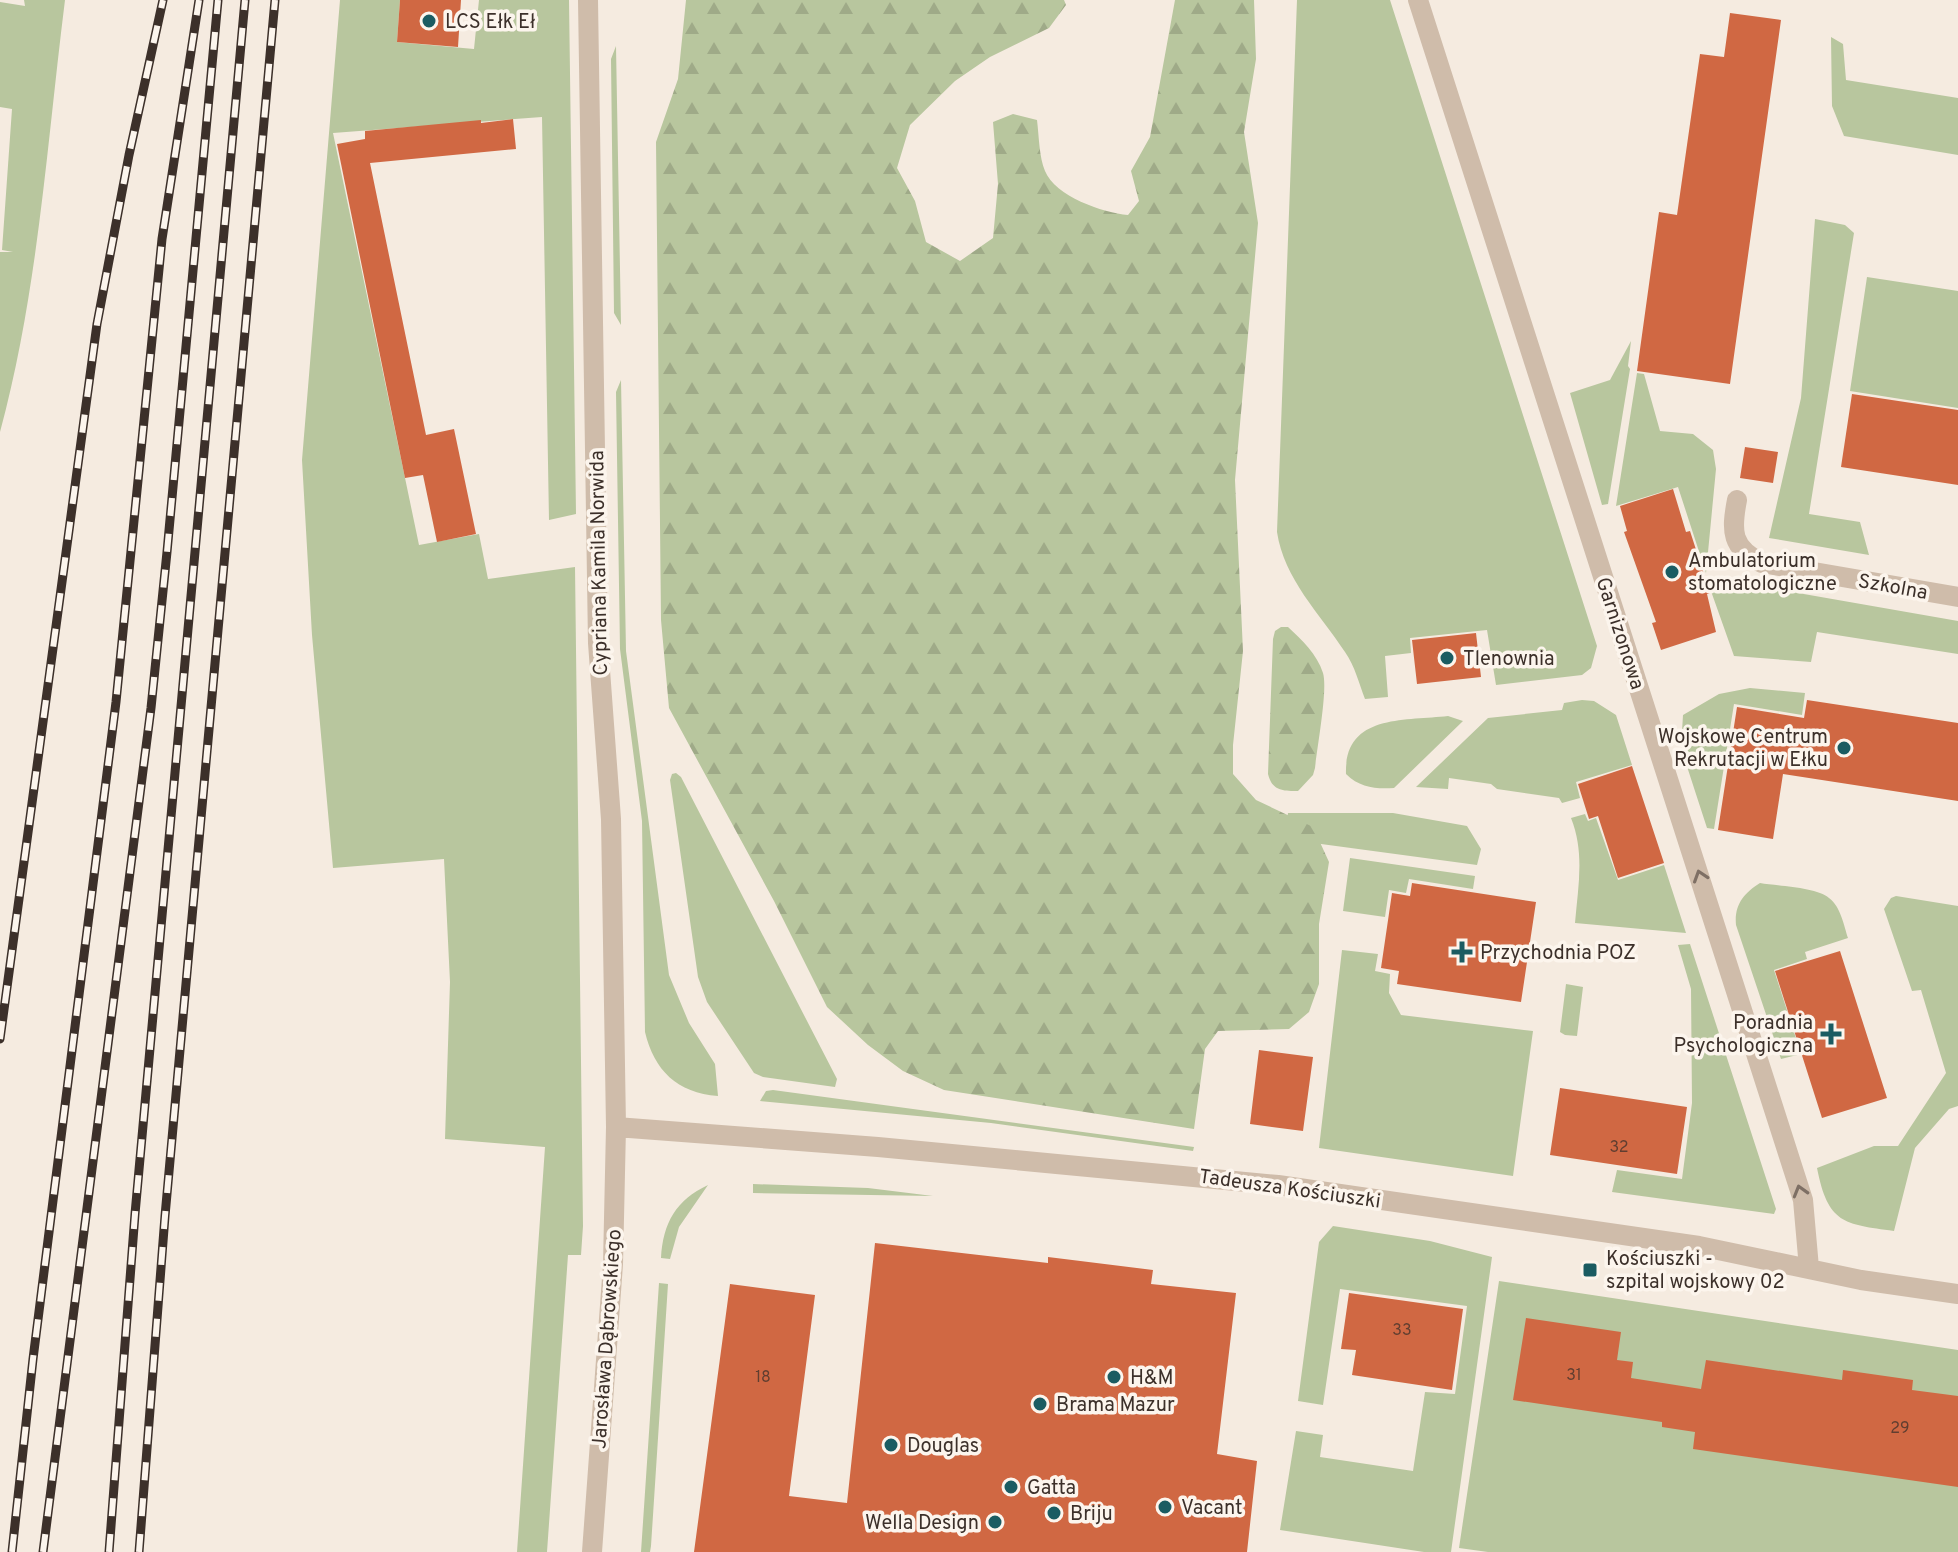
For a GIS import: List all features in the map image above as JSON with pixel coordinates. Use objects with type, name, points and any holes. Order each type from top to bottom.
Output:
[{"type":"street","name":"Cypriana Kamila Norwida","points":[[588,0],[597,627],[611,819],[616,1127]]},
{"type":"street","name":"Garnizonowa","points":[[1418,0],[1803,1200],[1809,1268]]},
{"type":"street","name":"Szkolna","points":[[1737,500],[1732,522],[1734,536],[1749,557],[1762,563],[1958,597]]},
{"type":"street","name":"Tadeusza Kościuszki","points":[[616,1127],[1206,1176],[1699,1246],[1861,1280],[1958,1294]]},
{"type":"street","name":"Jarosława Dąbrowskiego","points":[[592,1552],[613,1264],[616,1127]]},
{"type":"green space","points":[[24,0],[65,0],[33,271],[0,432],[0,252],[13,252],[2,250],[12,109],[0,107],[0,2],[25,6]]},
{"type":"green space","points":[[340,0],[400,0],[397,42],[474,49],[479,0],[569,0],[576,514],[549,520],[542,117],[333,133],[419,545],[479,534],[488,579],[575,567],[583,1226],[581,1255],[568,1255],[547,1552],[517,1552],[545,1147],[445,1139],[450,982],[444,859],[333,868],[312,635],[302,460]]},
{"type":"green space","points":[[686,0],[1064,0],[1066,5],[1049,28],[990,57],[955,81],[910,125],[897,168],[915,201],[926,242],[960,261],[993,238],[998,184],[993,122],[1013,114],[1037,120],[1042,159],[1050,180],[1081,202],[1128,215],[1139,201],[1131,171],[1150,137],[1175,0],[1254,0],[1256,59],[1244,132],[1258,223],[1235,480],[1243,651],[1233,774],[1256,800],[1313,827],[1329,862],[1319,924],[1319,984],[1309,1012],[1289,1029],[1218,1031],[1205,1049],[1194,1129],[944,1090],[903,1071],[868,1045],[827,1007],[774,901],[669,708],[661,620],[656,142],[678,79]]},
{"type":"green space","points":[[1297,0],[1390,0],[1597,646],[1591,668],[1582,675],[1496,685],[1487,630],[1410,638],[1411,653],[1385,656],[1388,697],[1365,699],[1348,657],[1304,595],[1287,565],[1277,532]]},
{"type":"green space","points":[[1831,37],[1843,44],[1846,80],[1958,98],[1958,155],[1844,136],[1832,106]]},
{"type":"green space","points":[[616,46],[621,325],[614,313],[611,59]]},
{"type":"green space","points":[[1815,219],[1845,225],[1854,233],[1809,514],[1860,522],[1869,555],[1769,538],[1801,398]]},
{"type":"green space","points":[[1867,277],[1958,291],[1958,408],[1850,391]]},
{"type":"green space","points":[[1631,341],[1630,369],[1608,504],[1602,505],[1570,393],[1610,380]]},
{"type":"green space","points":[[1637,373],[1644,374],[1660,431],[1693,434],[1713,450],[1716,469],[1706,573],[1678,487],[1616,506]]},
{"type":"green space","points":[[621,380],[626,651],[669,975],[689,1023],[715,1064],[718,1096],[691,1090],[670,1077],[654,1058],[645,1032],[642,821],[620,649],[616,392]]},
{"type":"green space","points":[[1706,577],[1958,621],[1958,654],[1817,632],[1811,662],[1734,656]]},
{"type":"green space","points":[[1288,627],[1308,648],[1320,666],[1324,681],[1315,768],[1313,775],[1298,791],[1275,787],[1268,774],[1273,639],[1275,631]]},
{"type":"green space","points":[[1750,688],[1805,693],[1802,715],[1734,704],[1714,829],[1707,828],[1681,748],[1683,715],[1719,694]]},
{"type":"green space","points":[[1594,701],[1616,715],[1632,765],[1576,782],[1580,798],[1562,803],[1559,798],[1449,778],[1448,789],[1416,787],[1488,718],[1562,710],[1564,703]]},
{"type":"green space","points":[[1448,716],[1463,721],[1394,788],[1368,787],[1346,774],[1348,754],[1355,740],[1366,731],[1396,721]]},
{"type":"green space","points":[[676,773],[681,777],[837,1079],[835,1087],[763,1077],[754,1073],[707,1002],[698,977],[670,780]]},
{"type":"green space","points":[[1288,813],[1393,813],[1467,826],[1481,849],[1477,865],[1284,839]]},
{"type":"green space","points":[[1585,814],[1588,821],[1596,818],[1618,880],[1664,865],[1686,933],[1575,923],[1579,857],[1571,818]]},
{"type":"green space","points":[[1350,858],[1475,876],[1473,889],[1409,879],[1406,893],[1389,890],[1385,917],[1343,911]]},
{"type":"green space","points":[[1760,883],[1823,894],[1836,906],[1848,938],[1805,952],[1807,959],[1774,970],[1801,1054],[1781,1059],[1736,925],[1741,900]]},
{"type":"green space","points":[[1896,896],[1958,906],[1958,1106],[1949,1109],[1915,1148],[1894,1231],[1862,1226],[1841,1218],[1827,1200],[1817,1168],[1874,1146],[1898,1146],[1946,1073],[1921,990],[1912,991],[1884,909]]},
{"type":"green space","points":[[1690,944],[1776,1209],[1774,1214],[1612,1192],[1617,1170],[1682,1179],[1692,1103],[1691,989],[1678,945]]},
{"type":"green space","points":[[1342,950],[1378,954],[1375,971],[1390,974],[1389,993],[1401,1015],[1533,1031],[1513,1176],[1319,1148]]},
{"type":"green space","points":[[1566,984],[1583,987],[1577,1036],[1560,1032]]},
{"type":"green space","points":[[766,1091],[1194,1147],[1193,1151],[991,1123],[760,1101]]},
{"type":"green space","points":[[753,1184],[868,1188],[933,1196],[753,1193]]},
{"type":"green space","points":[[708,1185],[679,1227],[670,1259],[661,1258],[668,1223],[673,1214],[687,1198]]},
{"type":"green space","points":[[1333,1226],[1430,1241],[1492,1257],[1451,1552],[1424,1552],[1280,1530],[1296,1431],[1323,1435],[1320,1457],[1413,1471],[1425,1392],[1455,1394],[1467,1306],[1340,1289],[1323,1405],[1298,1401],[1319,1242]]},
{"type":"green space","points":[[1499,1281],[1958,1350],[1958,1552],[1488,1552],[1459,1548]]},
{"type":"green space","points":[[659,1283],[668,1284],[651,1546],[650,1552],[641,1552]]},
{"type":"building","name":"LCS Ełk Eł","points":[[400,0],[461,0],[458,47],[397,42]]},
{"type":"building","points":[[1730,13],[1781,20],[1730,384],[1637,371],[1659,212],[1677,215],[1700,54],[1724,57]]},
{"type":"building","points":[[513,119],[516,149],[370,163],[426,435],[454,429],[476,534],[437,542],[423,475],[405,478],[337,144],[365,139],[365,131]]},
{"type":"building","points":[[1852,394],[1958,410],[1958,485],[1841,467]]},
{"type":"building","points":[[1745,447],[1778,452],[1773,483],[1740,478]]},
{"type":"building","name":"Ambulatorium stomatologiczne","points":[[1673,489],[1710,593],[1707,594],[1716,632],[1661,650],[1652,623],[1656,622],[1624,532],[1627,531],[1620,506]]},
{"type":"building","name":"Tlenownia","points":[[1476,633],[1481,677],[1417,684],[1412,640]]},
{"type":"building","name":"Wojskowe Centrum Rekrutacji w Ełku","points":[[1807,700],[1958,723],[1958,801],[1783,774],[1773,839],[1718,830],[1737,707],[1804,718]]},
{"type":"building","points":[[1632,766],[1664,863],[1618,878],[1598,816],[1589,819],[1578,784]]},
{"type":"building","name":"Przychodnia POZ","points":[[1412,883],[1536,902],[1521,1002],[1397,984],[1399,971],[1381,968],[1392,893],[1410,896]]},
{"type":"building","name":"Poradnia Psychologiczna","points":[[1840,951],[1887,1098],[1822,1118],[1775,971]]},
{"type":"building","points":[[1259,1050],[1313,1057],[1303,1131],[1250,1124]]},
{"type":"building","points":[[1560,1088],[1687,1107],[1677,1174],[1550,1155]]},
{"type":"building","name":"Brama Mazur","points":[[875,1243],[1048,1263],[1048,1257],[1153,1270],[1151,1284],[1236,1293],[1217,1454],[1257,1461],[1247,1552],[694,1552],[730,1284],[815,1295],[789,1496],[847,1503]]},
{"type":"building","points":[[1349,1293],[1463,1309],[1452,1390],[1352,1375],[1356,1350],[1341,1349]]},
{"type":"building","points":[[1526,1318],[1621,1332],[1617,1360],[1633,1362],[1631,1378],[1701,1389],[1706,1360],[1842,1380],[1843,1370],[1913,1380],[1912,1390],[1958,1396],[1958,1487],[1693,1449],[1695,1432],[1662,1427],[1662,1422],[1513,1400]]},
{"type":"railway","points":[[0,1039],[97,324],[163,0]]},
{"type":"railway","points":[[12,1552],[33,1359],[116,702],[162,239],[199,0]]},
{"type":"railway","points":[[43,1552],[151,708],[218,0]]},
{"type":"railway","points":[[109,1552],[135,1214],[245,0]]},
{"type":"railway","points":[[139,1552],[165,1216],[275,0]]},
{"type":"place","name":"LCS Ełk Eł","points":[[429,21]]},
{"type":"place","name":"Ambulatorium stomatologiczne","points":[[1672,572]]},
{"type":"place","name":"Tlenownia","points":[[1447,658]]},
{"type":"place","name":"Wojskowe Centrum Rekrutacji w Ełku","points":[[1844,748]]},
{"type":"place","name":"Przychodnia POZ","points":[[1462,952]]},
{"type":"place","name":"Poradnia Psychologiczna","points":[[1831,1034]]},
{"type":"place","name":"Kościuszki - szpital wojskowy 02","points":[[1590,1270]]},
{"type":"place","name":"H&M","points":[[1114,1377]]},
{"type":"place","name":"Brama Mazur","points":[[1040,1404]]},
{"type":"place","name":"Douglas","points":[[891,1445]]},
{"type":"place","name":"Gatta","points":[[1011,1487]]},
{"type":"place","name":"Vacant","points":[[1165,1507]]},
{"type":"place","name":"Briju","points":[[1054,1513]]},
{"type":"place","name":"Wella Design","points":[[995,1522]]}]
